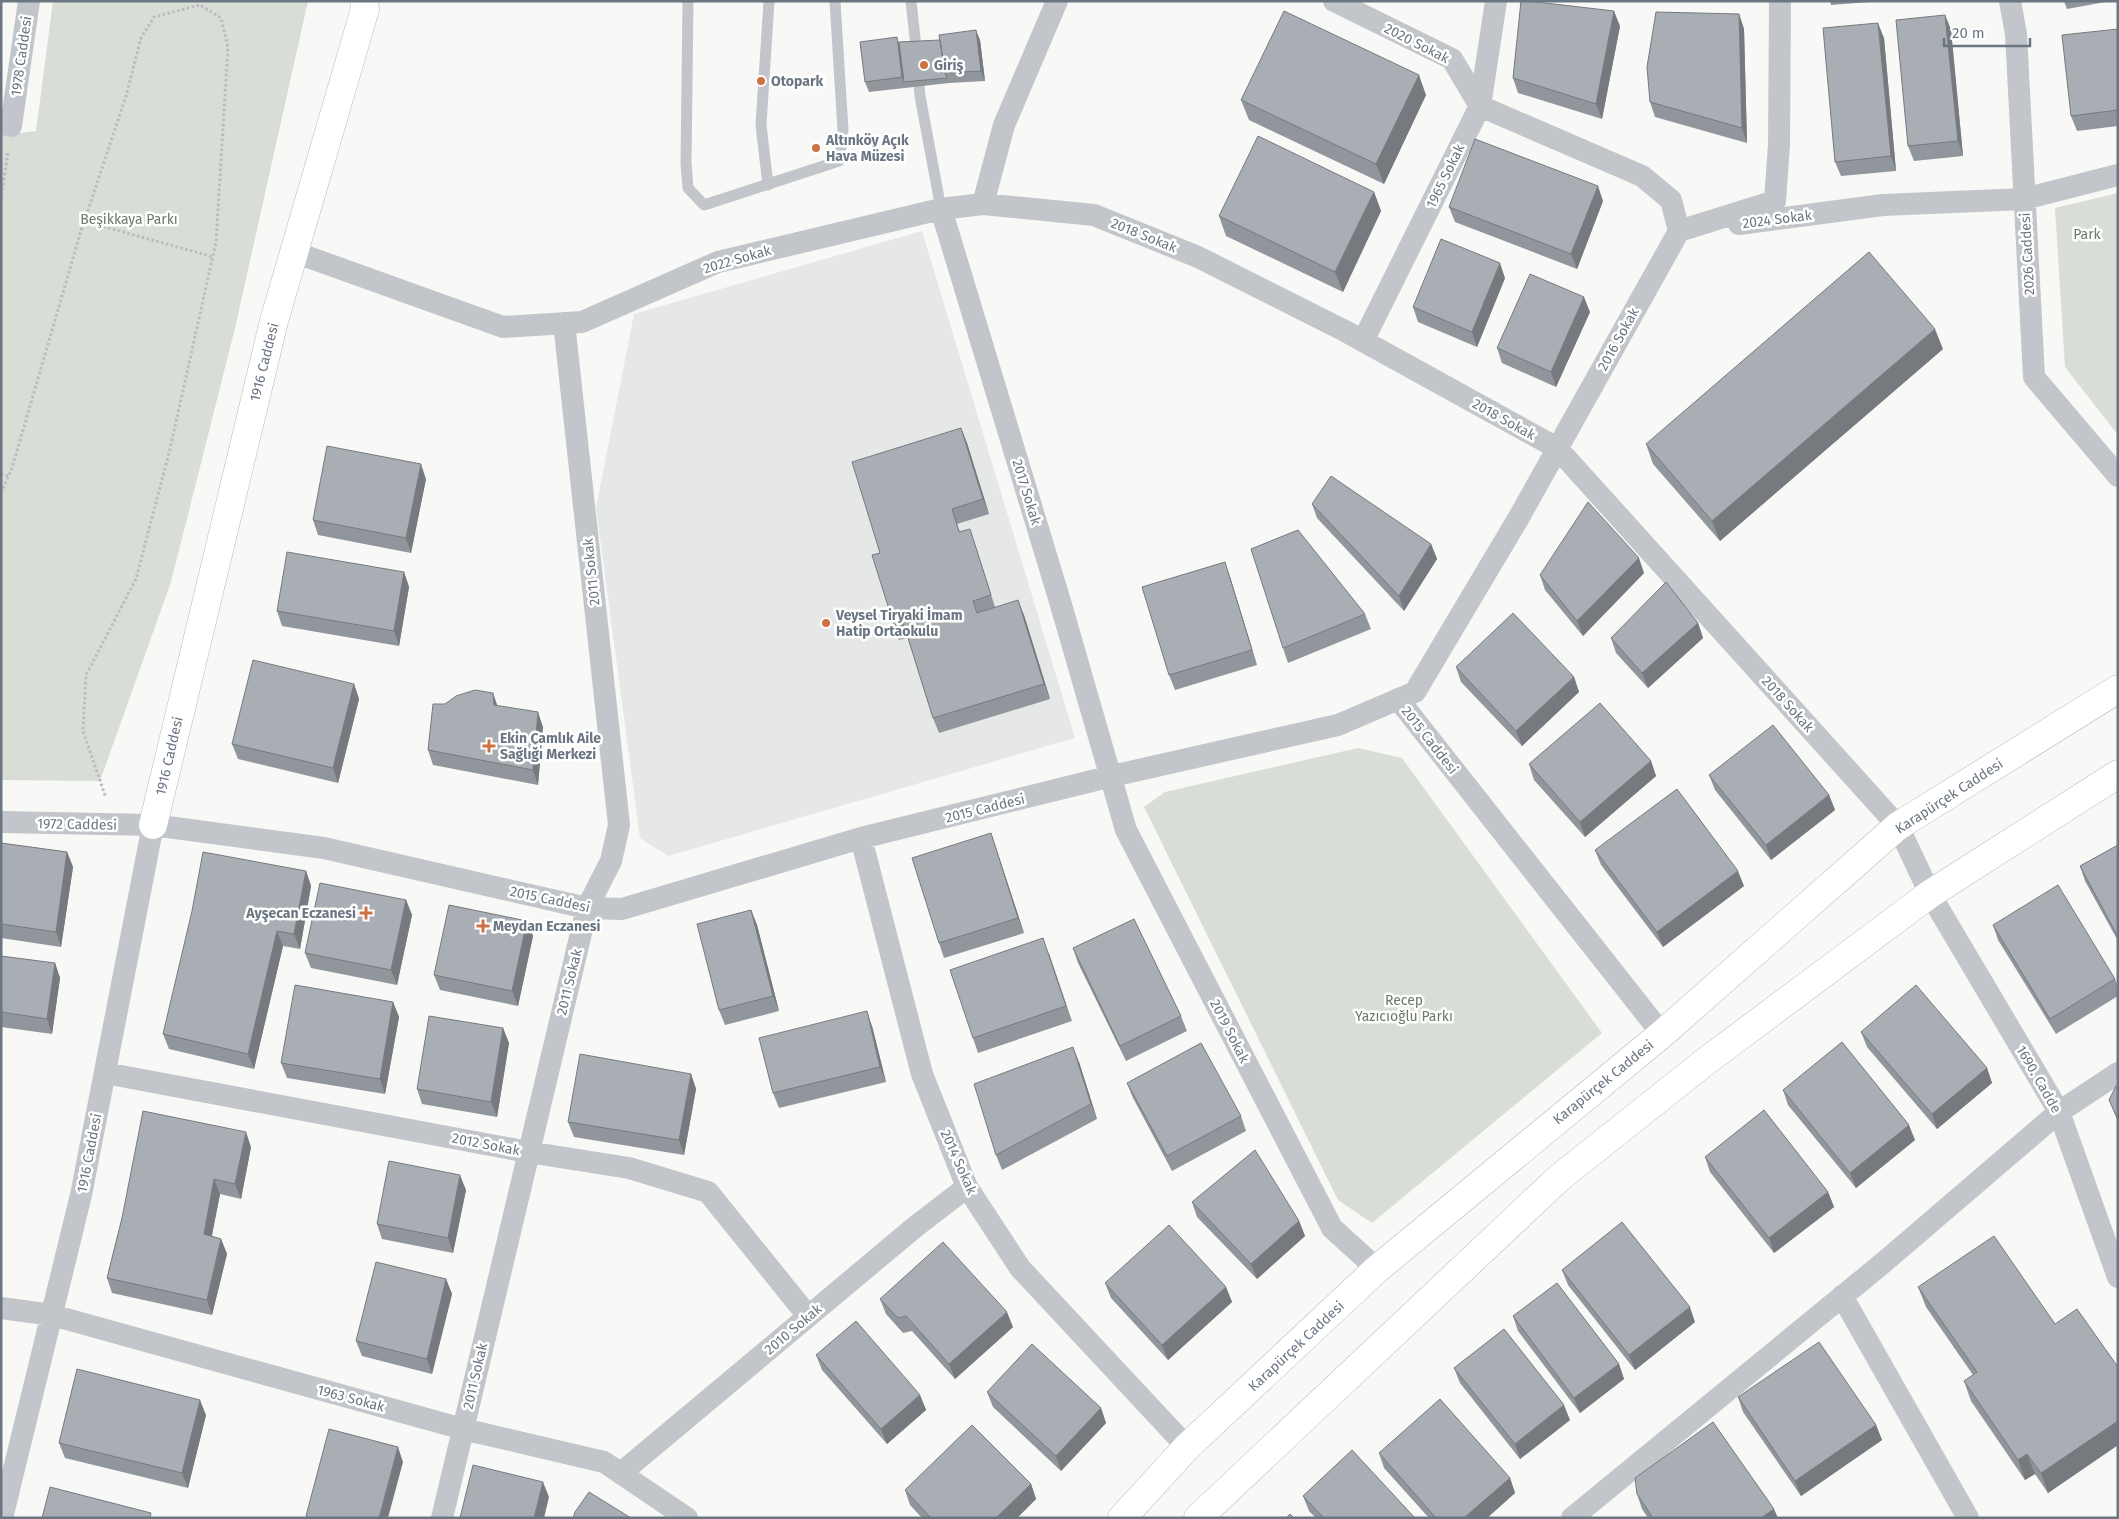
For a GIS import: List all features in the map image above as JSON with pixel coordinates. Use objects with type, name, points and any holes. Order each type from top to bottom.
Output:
[{"type":"main road","name":"1916 Caddesi","points":[[153,825],[271,331],[364,8],[364,1]]},
{"type":"main road","name":"Karapürçek Caddesi","points":[[1122,1518],[1188,1447],[1377,1269],[1662,1034],[1898,826],[2118,689]]},
{"type":"main road","points":[[1198,1518],[1560,1178],[1705,1062],[1930,894],[2118,774]]},
{"type":"street","name":"1978 Caddesi","points":[[6,124],[29,1]]},
{"type":"street","points":[[983,204],[1004,125],[1057,1]]},
{"type":"street","name":"2020 Sokak","points":[[1334,1],[1452,59],[1480,106]]},
{"type":"street","name":"1965 Sokak","points":[[1363,341],[1480,106],[1496,1]]},
{"type":"street","points":[[1480,106],[1642,176],[1670,200],[1679,231],[1775,202],[1779,145],[1780,1]]},
{"type":"street","name":"2026 Caddesi","points":[[2010,1],[2016,34],[2034,377],[2118,476]]},
{"type":"street","name":"2024 Sokak","points":[[1679,231],[1884,205],[2024,199],[2118,175]]},
{"type":"street","name":"2022 Sokak","points":[[294,252],[503,327],[582,322],[718,262],[941,208],[983,204]]},
{"type":"street","name":"2018 Sokak","points":[[983,204],[1094,215],[1198,257],[1363,341],[1557,448],[1898,826],[1930,894]]},
{"type":"street","name":"2017 Sokak","points":[[941,208],[1112,776]]},
{"type":"street","name":"2016 Sokak","points":[[1398,699],[1415,692],[1557,448],[1679,231]]},
{"type":"street","name":"2011 Sokak","points":[[442,1518],[587,908],[611,861],[619,825],[564,323]]},
{"type":"street","name":"2015 Caddesi","points":[[153,825],[324,848],[587,908],[622,910],[862,838],[1112,776],[1338,725],[1398,699],[1662,1034]]},
{"type":"street","name":"2019 Sokak","points":[[1112,776],[1126,830],[1332,1228],[1377,1269]]},
{"type":"street","name":"1972 Caddesi","points":[[1,822],[153,825]]},
{"type":"street","name":"1916 Caddesi","points":[[2,1518],[81,1195],[153,825]]},
{"type":"street","name":"2014 Sokak","points":[[862,838],[922,1074],[967,1187],[1020,1268],[1188,1447]]},
{"type":"street","name":"1690. Cadde","points":[[1930,894],[2058,1112],[2118,1277]]},
{"type":"street","name":"2012 Sokak","points":[[105,1073],[528,1152],[629,1168],[708,1192],[808,1316]]},
{"type":"street","points":[[1572,1518],[1842,1296],[2058,1112],[2118,1073]]},
{"type":"street","name":"2010 Sokak","points":[[621,1473],[914,1227],[967,1187]]},
{"type":"street","points":[[1842,1296],[1968,1518]]},
{"type":"street","name":"1963 Sokak","points":[[1,1308],[52,1315],[463,1429],[604,1462],[687,1518]]},
{"type":"lane","points":[[688,1],[686,163],[688,188],[704,205],[839,161],[842,130],[835,1]]},
{"type":"lane","points":[[768,1],[761,125],[768,185]]},
{"type":"lane","points":[[911,1],[920,96],[941,208]]},
{"type":"path","points":[[1,492],[8,476],[84,222],[126,96],[141,38],[154,17],[200,5],[221,18],[228,47],[216,242],[170,449],[136,579],[86,675],[82,731],[115,824]]},
{"type":"path","points":[[1,200],[6,124]]},
{"type":"path","points":[[84,222],[213,257]]},
{"type":"path","points":[[1,474],[8,476]]},
{"type":"shaded area","name":"Veysel Tiryaki İmam Hatip Ortaokulu","points":[[922,231],[1075,738],[668,856],[640,838],[596,508],[634,314]]},
{"type":"green space","name":"Beşikkaya Parkı","points":[[53,1],[308,1],[235,328],[171,582],[100,781],[1,780],[1,135],[36,131]]},
{"type":"green space","name":"Park","points":[[2118,193],[2118,435],[2065,367],[2055,208]]},
{"type":"green space","name":"Recep Yazıcıoğlu Parkı","points":[[1358,748],[1402,758],[1602,1033],[1372,1223],[1338,1200],[1144,807],[1165,792]]},
{"type":"building","points":[[1521,1],[1614,11],[1596,104],[1513,78]]},
{"type":"building","points":[[1284,11],[1419,75],[1376,164],[1241,100]]},
{"type":"building","points":[[1656,12],[1739,14],[1742,128],[1650,102],[1647,67]]},
{"type":"building","points":[[1945,15],[1958,141],[1908,146],[1896,20]]},
{"type":"building","points":[[1878,23],[1891,156],[1835,162],[1823,28]]},
{"type":"building","points":[[2118,29],[2118,110],[2071,116],[2062,35]]},
{"type":"building","points":[[976,30],[981,71],[945,73],[939,35]]},
{"type":"building","points":[[897,37],[902,77],[865,82],[860,42]]},
{"type":"building","name":"Giriş","points":[[940,40],[947,78],[904,82],[899,42]]},
{"type":"building","points":[[1258,136],[1374,192],[1335,272],[1219,216]]},
{"type":"building","points":[[1475,139],[1598,186],[1571,254],[1449,207]]},
{"type":"building","points":[[1441,239],[1500,263],[1472,332],[1413,307]]},
{"type":"building","points":[[1869,252],[1935,329],[1712,521],[1646,444]]},
{"type":"building","points":[[1530,274],[1584,297],[1551,372],[1497,348]]},
{"type":"building","points":[[961,428],[983,499],[952,509],[959,532],[970,529],[991,595],[973,601],[977,613],[1018,600],[1044,684],[933,718],[903,622],[894,625],[872,555],[880,553],[852,462]]},
{"type":"building","points":[[327,446],[421,464],[406,538],[313,520]]},
{"type":"building","points":[[1331,476],[1431,544],[1399,596],[1312,504]]},
{"type":"building","points":[[1588,502],[1639,558],[1577,621],[1540,575]]},
{"type":"building","points":[[1298,530],[1365,614],[1283,648],[1251,549]]},
{"type":"building","points":[[287,552],[404,572],[394,631],[277,611]]},
{"type":"building","points":[[1225,562],[1252,650],[1169,675],[1142,587]]},
{"type":"building","points":[[1666,582],[1698,623],[1642,673],[1611,638]]},
{"type":"building","points":[[1513,613],[1574,677],[1516,731],[1456,667]]},
{"type":"building","points":[[253,660],[354,684],[333,768],[232,744]]},
{"type":"building","name":"Ekin Çamlık Aile Sağlığı Merkezi","points":[[475,690],[493,693],[494,705],[538,712],[533,770],[428,750],[433,704],[445,704],[456,696]]},
{"type":"building","points":[[1600,703],[1651,761],[1580,822],[1529,764]]},
{"type":"building","points":[[1773,725],[1829,795],[1766,845],[1709,775]]},
{"type":"building","points":[[1677,789],[1738,871],[1657,932],[1595,850]]},
{"type":"building","points":[[991,833],[1018,918],[939,943],[912,858]]},
{"type":"building","points":[[1,843],[67,852],[56,932],[1,924]]},
{"type":"building","points":[[2118,845],[2118,937],[2080,866]]},
{"type":"building","points":[[203,852],[306,871],[294,934],[277,931],[248,1054],[163,1034],[192,911]]},
{"type":"building","points":[[320,883],[406,900],[391,970],[305,953]]},
{"type":"building","points":[[2058,885],[2115,979],[2050,1019],[1993,925]]},
{"type":"building","points":[[449,905],[527,921],[512,991],[434,975]]},
{"type":"building","points":[[751,910],[773,996],[719,1010],[697,924]]},
{"type":"building","points":[[1134,919],[1181,1016],[1120,1046],[1073,948]]},
{"type":"building","points":[[1043,938],[1066,1006],[973,1038],[950,970]]},
{"type":"building","points":[[1,956],[55,963],[47,1019],[1,1012]]},
{"type":"building","points":[[295,985],[393,1002],[380,1079],[281,1063]]},
{"type":"building","points":[[1916,985],[1987,1068],[1932,1114],[1861,1032]]},
{"type":"building","points":[[867,1011],[880,1067],[773,1093],[759,1038]]},
{"type":"building","points":[[429,1016],[503,1028],[491,1102],[417,1089]]},
{"type":"building","points":[[1842,1042],[1909,1125],[1850,1173],[1783,1090]]},
{"type":"building","points":[[1201,1043],[1241,1116],[1167,1156],[1127,1083]]},
{"type":"building","points":[[1073,1047],[1091,1104],[996,1155],[974,1084]]},
{"type":"building","points":[[580,1054],[691,1074],[679,1140],[568,1122]]},
{"type":"building","points":[[2116,1086],[2118,1086],[2118,1119],[2109,1100]]},
{"type":"building","points":[[1764,1110],[1828,1192],[1769,1238],[1705,1157]]},
{"type":"building","points":[[143,1111],[246,1132],[235,1184],[214,1179],[204,1234],[221,1239],[207,1300],[107,1278],[122,1218]]},
{"type":"building","points":[[1255,1150],[1299,1221],[1251,1264],[1192,1202]]},
{"type":"building","points":[[389,1161],[460,1175],[448,1238],[377,1224]]},
{"type":"building","points":[[1622,1222],[1690,1307],[1629,1355],[1562,1270]]},
{"type":"building","points":[[1169,1225],[1226,1287],[1162,1345],[1105,1283]]},
{"type":"building","points":[[1994,1236],[2055,1324],[2077,1309],[2118,1367],[2118,1421],[2041,1473],[2027,1454],[2018,1460],[1964,1381],[1977,1372],[1918,1287]]},
{"type":"building","points":[[943,1242],[1007,1312],[949,1364],[906,1316],[898,1318],[880,1299]]},
{"type":"building","points":[[376,1262],[446,1279],[427,1359],[356,1341]]},
{"type":"building","points":[[1557,1283],[1619,1364],[1574,1398],[1513,1316]]},
{"type":"building","points":[[856,1321],[920,1395],[881,1429],[816,1355]]},
{"type":"building","points":[[1504,1329],[1564,1405],[1515,1444],[1454,1368]]},
{"type":"building","points":[[1819,1342],[1876,1425],[1795,1481],[1738,1397]]},
{"type":"building","points":[[1032,1344],[1101,1408],[1056,1456],[987,1392]]},
{"type":"building","points":[[77,1369],[200,1400],[182,1473],[59,1443]]},
{"type":"building","points":[[1440,1399],[1510,1478],[1464,1518],[1436,1518],[1379,1453]]},
{"type":"building","points":[[1713,1422],[1774,1509],[1761,1518],[1653,1518],[1637,1494],[1635,1478]]},
{"type":"building","points":[[972,1425],[1031,1484],[996,1518],[931,1518],[905,1490]]},
{"type":"building","points":[[329,1429],[398,1447],[379,1518],[312,1518],[306,1516]]},
{"type":"building","points":[[1352,1450],[1415,1518],[1324,1518],[1303,1496]]},
{"type":"building","points":[[473,1465],[543,1482],[534,1518],[460,1518]]},
{"type":"building","points":[[50,1487],[151,1513],[150,1518],[42,1518]]},
{"type":"building","points":[[589,1492],[631,1518],[573,1518]]},
{"type":"building","points":[[1290,1514],[1294,1518],[1286,1518]]},
{"type":"place","name":"Giriş","points":[[924,65]]},
{"type":"place","name":"Otopark","points":[[761,81]]},
{"type":"place","name":"Altınköy Açık Hava Müzesi","points":[[816,148]]},
{"type":"place","name":"Veysel Tiryaki İmam Hatip Ortaokulu","points":[[826,623]]},
{"type":"place","name":"Ekin Çamlık Aile Sağlığı Merkezi","points":[[489,746]]},
{"type":"place","name":"Ayşecan Eczanesi","points":[[366,913]]},
{"type":"place","name":"Meydan Eczanesi","points":[[483,926]]}]
